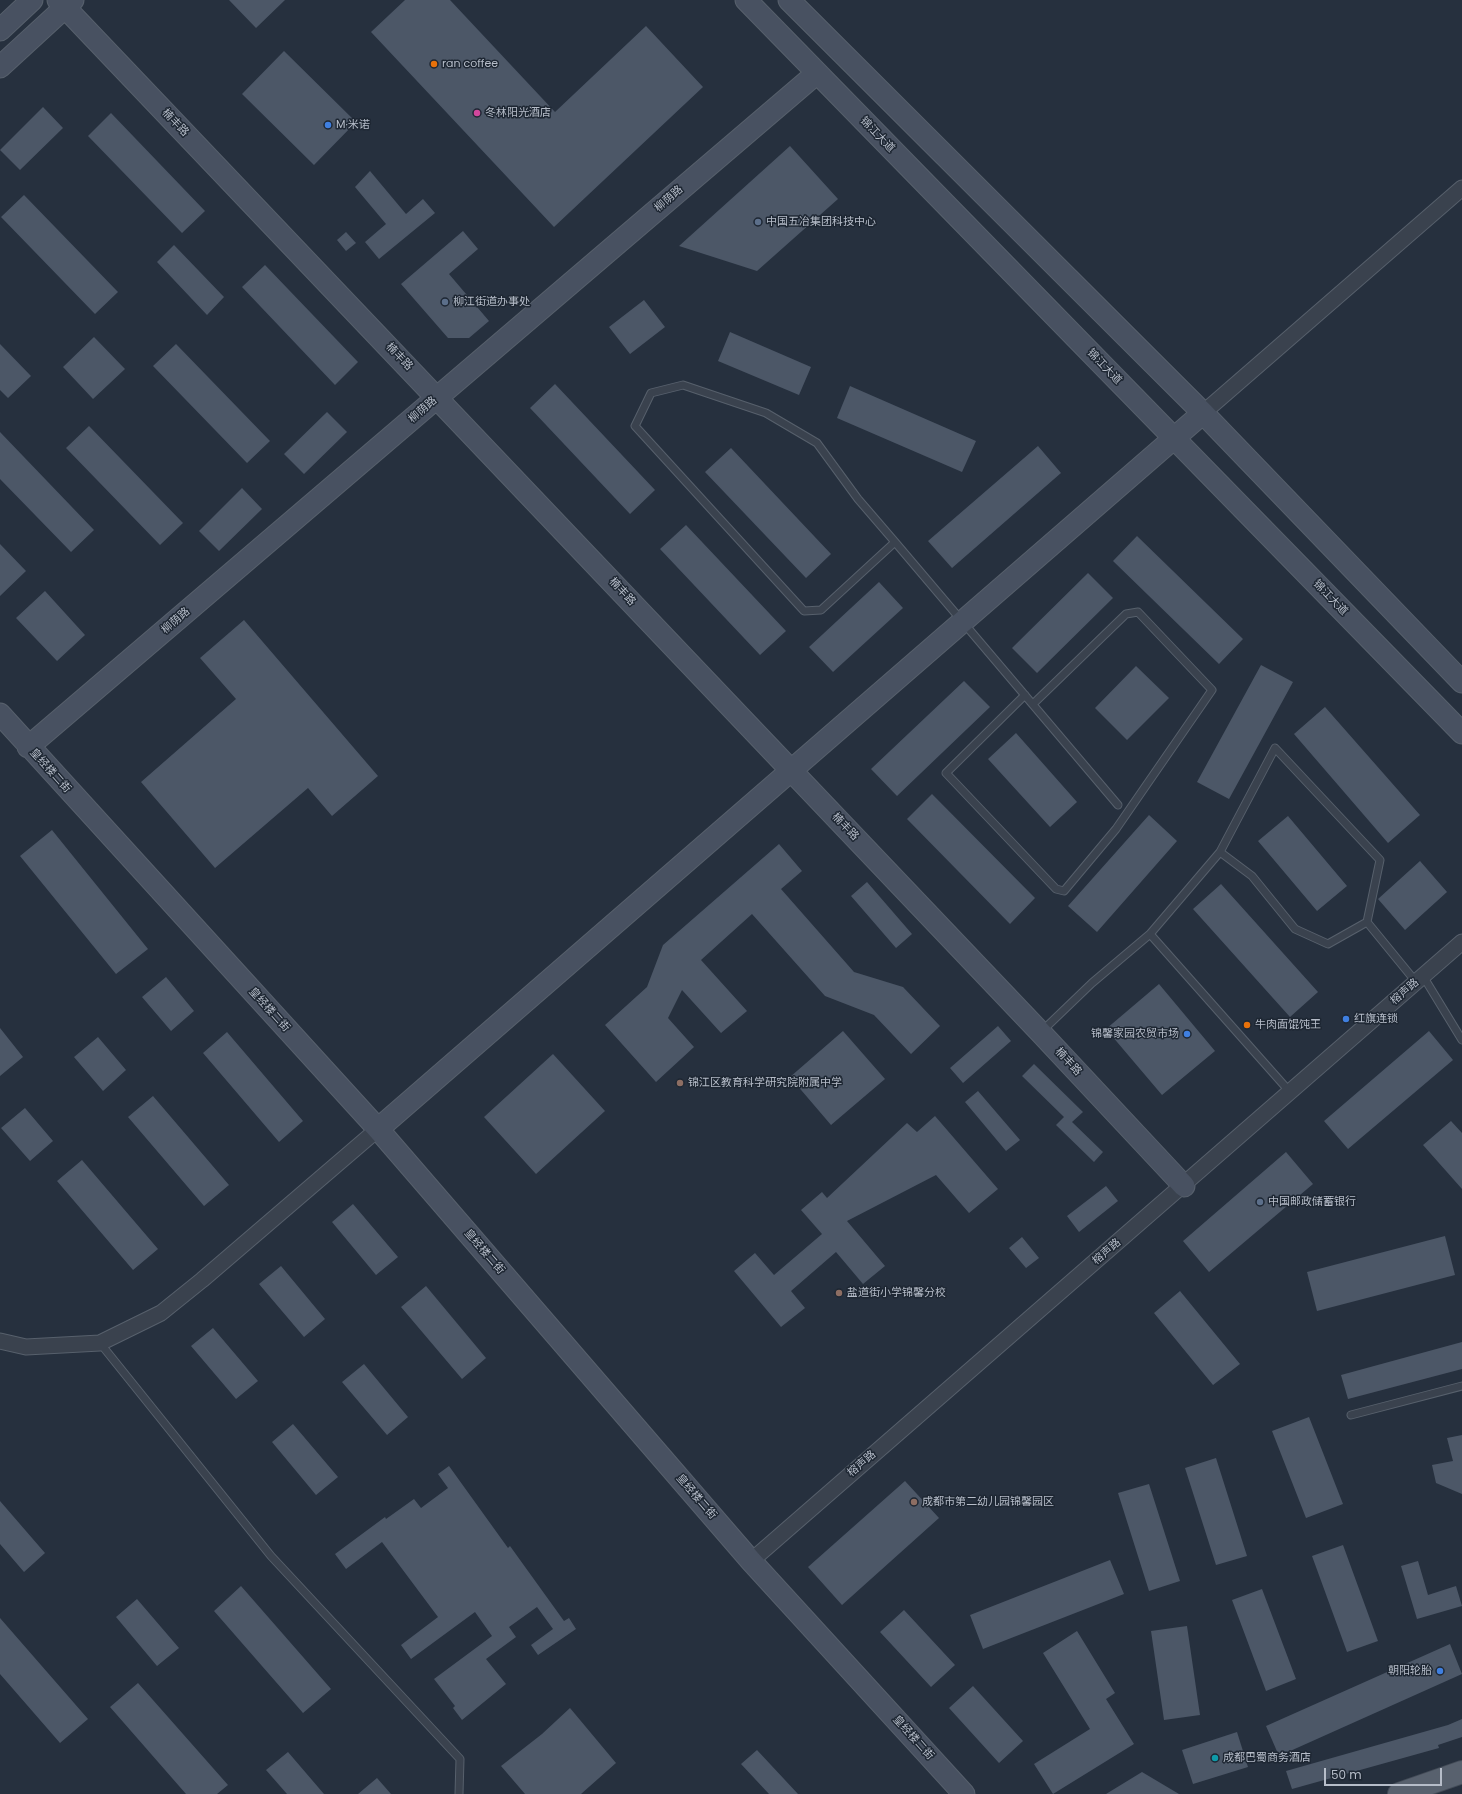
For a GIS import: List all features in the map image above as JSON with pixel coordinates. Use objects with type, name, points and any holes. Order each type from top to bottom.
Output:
[{"type":"main road","points":[[1399,1794],[1462,1772]]},
{"type":"street","points":[[0,30],[32,0]]},
{"type":"street","name":"锦江大道","points":[[746,0],[1462,733]]},
{"type":"street","points":[[789,0],[1203,413],[1462,682]]},
{"type":"street","points":[[0,67],[65,2]]},
{"type":"street","name":"楠丰路","points":[[65,2],[437,398],[1040,1032],[1184,1186]]},
{"type":"street","name":"柳荫路","points":[[28,747],[816,72]]},
{"type":"street","points":[[0,1341],[26,1347],[100,1343],[161,1313],[202,1280],[378,1130],[790,770],[1462,188]]},
{"type":"street","name":"皇经楼二街","points":[[0,714],[28,747],[378,1130],[751,1560],[964,1794]]},
{"type":"street","name":"榕声路","points":[[751,1560],[1184,1186],[1462,942]]},
{"type":"lane","points":[[895,542],[821,610],[804,611],[635,426],[651,393],[683,385],[766,413],[817,443],[858,499],[895,542],[962,622],[1033,704],[1118,805]]},
{"type":"lane","points":[[1025,695],[946,773],[1056,889],[1064,891],[1116,829],[1212,690],[1138,612],[1126,614],[1033,704]]},
{"type":"lane","points":[[1040,1032],[1150,934],[1220,852],[1276,748],[1380,860],[1367,922],[1328,944],[1295,929],[1252,876],[1220,852]]},
{"type":"lane","points":[[1367,922],[1420,979],[1462,1040]]},
{"type":"lane","points":[[1150,934],[1290,1092]]},
{"type":"lane","points":[[100,1343],[271,1556],[460,1759],[459,1794]]},
{"type":"lane","points":[[1351,1415],[1462,1386]]},
{"type":"building","points":[[229,0],[285,0],[256,28]]},
{"type":"building","points":[[405,0],[450,0],[555,112],[646,26],[703,87],[554,227],[371,32]]},
{"type":"building","points":[[284,51],[356,122],[314,165],[242,94]]},
{"type":"building","points":[[43,107],[63,128],[20,170],[0,150]]},
{"type":"building","points":[[111,113],[205,211],[182,233],[88,136]]},
{"type":"building","name":"中国五冶集团科技中心","points":[[790,146],[838,199],[757,271],[679,246]]},
{"type":"building","points":[[370,171],[406,214],[423,199],[435,213],[379,259],[365,242],[386,224],[355,187]]},
{"type":"building","points":[[24,195],[118,292],[95,314],[1,217]]},
{"type":"building","name":"柳江街道办事处","points":[[463,231],[478,249],[449,274],[489,321],[469,338],[448,338],[401,284]]},
{"type":"building","points":[[346,232],[356,243],[346,251],[337,240]]},
{"type":"building","points":[[174,245],[224,297],[207,315],[157,262]]},
{"type":"building","points":[[265,265],[358,362],[335,385],[242,287]]},
{"type":"building","points":[[644,300],[665,327],[630,354],[609,327]]},
{"type":"building","points":[[730,332],[811,367],[799,395],[718,361]]},
{"type":"building","points":[[94,337],[125,369],[93,399],[63,367]]},
{"type":"building","points":[[0,344],[31,376],[8,398],[0,390]]},
{"type":"building","points":[[176,344],[270,441],[247,463],[153,366]]},
{"type":"building","points":[[555,384],[655,490],[630,514],[530,408]]},
{"type":"building","points":[[850,386],[976,441],[962,472],[837,418]]},
{"type":"building","points":[[327,412],[347,432],[304,474],[284,454]]},
{"type":"building","points":[[89,426],[183,523],[160,545],[66,448]]},
{"type":"building","points":[[0,432],[94,530],[71,552],[0,479]]},
{"type":"building","points":[[1038,446],[1061,473],[952,568],[928,541]]},
{"type":"building","points":[[731,448],[831,554],[806,578],[705,472]]},
{"type":"building","points":[[242,488],[262,509],[219,551],[199,531]]},
{"type":"building","points":[[686,525],[786,631],[760,655],[660,549]]},
{"type":"building","points":[[1137,536],[1243,639],[1219,664],[1113,561]]},
{"type":"building","points":[[0,544],[26,571],[0,596]]},
{"type":"building","points":[[1088,573],[1113,598],[1037,673],[1012,648]]},
{"type":"building","points":[[879,582],[903,608],[833,672],[809,647]]},
{"type":"building","points":[[45,591],[85,635],[57,661],[16,618]]},
{"type":"building","points":[[244,620],[378,776],[332,816],[308,788],[215,868],[141,782],[236,699],[200,658]]},
{"type":"building","points":[[1261,665],[1293,682],[1229,799],[1197,782]]},
{"type":"building","points":[[1136,666],[1169,698],[1127,740],[1095,708]]},
{"type":"building","points":[[964,681],[990,707],[897,796],[871,769]]},
{"type":"building","points":[[1325,707],[1420,815],[1388,843],[1294,734]]},
{"type":"building","points":[[1016,733],[1077,802],[1050,827],[988,759]]},
{"type":"building","points":[[932,794],[1035,898],[1010,924],[907,819]]},
{"type":"building","points":[[1149,815],[1177,841],[1097,932],[1068,906]]},
{"type":"building","points":[[1288,816],[1347,886],[1317,911],[1258,841]]},
{"type":"building","points":[[52,830],[148,949],[116,974],[20,856]]},
{"type":"building","points":[[779,844],[802,871],[781,889],[854,972],[903,987],[940,1026],[911,1054],[874,1015],[825,996],[752,914],[701,960],[747,1011],[721,1033],[682,990],[668,1018],[694,1047],[656,1082],[605,1025],[647,987],[663,945]]},
{"type":"building","points":[[1420,861],[1447,892],[1405,930],[1378,899]]},
{"type":"building","points":[[867,882],[912,934],[896,948],[851,896]]},
{"type":"building","points":[[1221,884],[1318,992],[1290,1017],[1193,909]]},
{"type":"building","points":[[166,977],[194,1011],[171,1031],[142,997]]},
{"type":"building","points":[[1159,984],[1215,1051],[1162,1095],[1106,1029]]},
{"type":"building","points":[[998,1026],[1011,1041],[963,1083],[950,1068]]},
{"type":"building","points":[[0,1028],[23,1057],[0,1076]]},
{"type":"building","points":[[843,1031],[885,1079],[831,1125],[790,1077]]},
{"type":"building","points":[[1429,1031],[1453,1060],[1348,1149],[1324,1121]]},
{"type":"building","points":[[227,1032],[303,1121],[279,1142],[203,1053]]},
{"type":"building","points":[[98,1037],[126,1070],[103,1091],[74,1057]]},
{"type":"building","points":[[553,1054],[605,1111],[536,1174],[484,1117]]},
{"type":"building","points":[[1034,1064],[1083,1112],[1072,1122],[1103,1152],[1094,1162],[1056,1125],[1064,1117],[1022,1076]]},
{"type":"building","points":[[978,1091],[1020,1140],[1006,1151],[965,1102]]},
{"type":"building","points":[[153,1096],[229,1185],[204,1206],[128,1117]]},
{"type":"building","points":[[25,1108],[53,1141],[30,1161],[1,1128]]},
{"type":"building","points":[[935,1116],[998,1189],[969,1213],[936,1175],[847,1221],[885,1266],[863,1284],[836,1252],[791,1291],[805,1308],[781,1327],[734,1271],[755,1253],[774,1275],[822,1234],[801,1210],[822,1192],[827,1198],[907,1123],[917,1132]]},
{"type":"building","points":[[1451,1121],[1462,1133],[1462,1189],[1423,1145]]},
{"type":"building","points":[[1286,1152],[1313,1184],[1209,1272],[1183,1241]]},
{"type":"building","points":[[82,1160],[158,1249],[133,1270],[57,1181]]},
{"type":"building","points":[[1106,1186],[1118,1201],[1079,1232],[1067,1216]]},
{"type":"building","points":[[353,1204],[398,1257],[376,1275],[332,1222]]},
{"type":"building","points":[[1445,1236],[1455,1275],[1317,1311],[1307,1272]]},
{"type":"building","points":[[1022,1237],[1039,1258],[1026,1268],[1009,1248]]},
{"type":"building","points":[[281,1266],[325,1319],[304,1337],[259,1284]]},
{"type":"building","points":[[426,1286],[486,1358],[462,1379],[401,1307]]},
{"type":"building","points":[[1180,1291],[1240,1364],[1213,1385],[1154,1313]]},
{"type":"building","points":[[213,1328],[258,1381],[236,1399],[191,1346]]},
{"type":"building","points":[[1462,1342],[1462,1369],[1348,1399],[1341,1375]]},
{"type":"building","points":[[364,1364],[408,1417],[387,1435],[342,1382]]},
{"type":"building","points":[[1309,1417],[1343,1504],[1306,1518],[1272,1431]]},
{"type":"building","points":[[293,1424],[338,1477],[316,1495],[272,1442]]},
{"type":"building","points":[[1462,1435],[1462,1494],[1436,1483],[1432,1465],[1453,1461],[1447,1438]]},
{"type":"building","points":[[1216,1458],[1247,1556],[1216,1565],[1185,1468]]},
{"type":"building","points":[[449,1466],[508,1548],[510,1546],[564,1621],[569,1618],[576,1629],[538,1655],[531,1645],[553,1629],[537,1607],[509,1627],[516,1637],[486,1659],[506,1684],[462,1720],[453,1708],[455,1706],[434,1679],[492,1636],[475,1612],[411,1659],[401,1645],[438,1617],[382,1542],[346,1569],[335,1554],[385,1517],[386,1519],[414,1499],[421,1508],[448,1488],[438,1474]]},
{"type":"building","points":[[905,1481],[939,1518],[842,1605],[808,1567]]},
{"type":"building","points":[[1149,1484],[1180,1581],[1149,1591],[1118,1493]]},
{"type":"building","points":[[0,1501],[45,1553],[24,1572],[0,1544]]},
{"type":"building","points":[[1343,1545],[1378,1641],[1347,1652],[1312,1556]]},
{"type":"building","points":[[1110,1560],[1124,1594],[983,1649],[970,1615]]},
{"type":"building","points":[[1418,1561],[1428,1595],[1456,1586],[1462,1606],[1417,1619],[1401,1566]]},
{"type":"building","points":[[241,1586],[331,1689],[303,1713],[214,1611]]},
{"type":"building","points":[[1262,1589],[1296,1679],[1266,1691],[1232,1600]]},
{"type":"building","points":[[137,1599],[179,1648],[157,1666],[116,1617]]},
{"type":"building","points":[[904,1610],[955,1665],[931,1687],[880,1632]]},
{"type":"building","points":[[0,1618],[88,1719],[60,1743],[0,1674]]},
{"type":"building","points":[[1187,1626],[1200,1715],[1164,1720],[1151,1631]]},
{"type":"building","points":[[1077,1631],[1115,1693],[1106,1699],[1134,1744],[1053,1794],[1034,1764],[1090,1729],[1043,1653]]},
{"type":"building","points":[[1450,1644],[1462,1674],[1279,1756],[1266,1726]]},
{"type":"building","points":[[138,1683],[228,1785],[217,1794],[186,1794],[110,1707]]},
{"type":"building","points":[[973,1686],[1023,1741],[999,1763],[949,1708]]},
{"type":"building","points":[[570,1708],[616,1763],[581,1794],[525,1794],[501,1766],[542,1734]]},
{"type":"building","points":[[1462,1719],[1462,1737],[1438,1745],[1439,1748],[1292,1789],[1286,1771],[1448,1725]]},
{"type":"building","name":"成都巴蜀商务酒店","points":[[1237,1732],[1248,1767],[1193,1784],[1182,1750]]},
{"type":"building","points":[[757,1750],[798,1794],[769,1794],[741,1764]]},
{"type":"building","points":[[288,1752],[324,1794],[287,1794],[266,1770]]},
{"type":"building","points":[[1142,1772],[1179,1794],[1106,1794]]},
{"type":"building","points":[[377,1778],[391,1794],[358,1794]]},
{"type":"place","name":"ran coffee","points":[[434,64]]},
{"type":"place","name":"冬林阳光酒店","points":[[477,113]]},
{"type":"place","name":"M·米诺","points":[[328,125]]},
{"type":"place","name":"中国五冶集团科技中心","points":[[758,222]]},
{"type":"place","name":"柳江街道办事处","points":[[445,302]]},
{"type":"place","name":"红旗连锁","points":[[1346,1019]]},
{"type":"place","name":"牛肉面馄饨王","points":[[1247,1025]]},
{"type":"place","name":"锦馨家园农贸市场","points":[[1187,1034]]},
{"type":"place","name":"锦江区教育科学研究院附属中学","points":[[680,1083]]},
{"type":"place","name":"中国邮政储蓄银行","points":[[1260,1202]]},
{"type":"place","name":"盐道街小学锦馨分校","points":[[839,1293]]},
{"type":"place","name":"成都市第二幼儿园锦馨园区","points":[[914,1502]]},
{"type":"place","name":"朝阳轮胎","points":[[1440,1671]]},
{"type":"place","name":"成都巴蜀商务酒店","points":[[1215,1758]]}]
